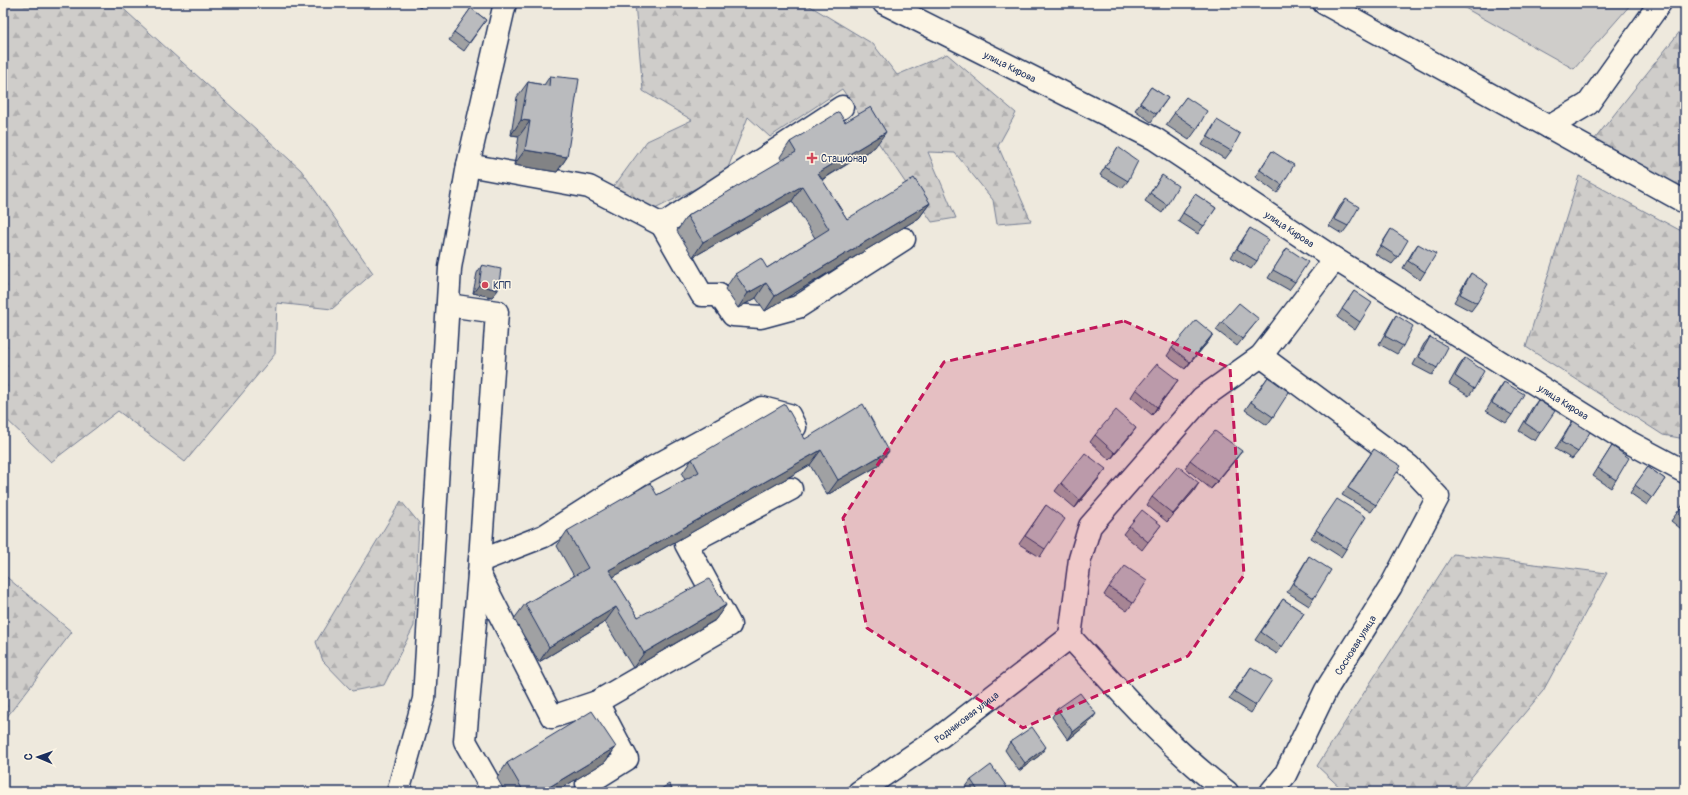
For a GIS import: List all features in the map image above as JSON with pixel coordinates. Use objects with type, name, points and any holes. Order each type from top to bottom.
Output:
[{"type":"street","name":"улица Кирова","points":[[884,3],[1155,139],[1335,259],[1625,440],[1685,472]]},
{"type":"street","points":[[1324,3],[1685,202]]},
{"type":"street","points":[[1549,127],[1588,104],[1660,3]]},
{"type":"street","points":[[398,792],[424,699],[450,268],[468,165],[502,5]]},
{"type":"street","points":[[662,225],[842,107]]},
{"type":"street","points":[[468,165],[589,187],[662,225],[702,295],[719,295],[733,315],[761,317],[798,306],[904,239]]},
{"type":"street","points":[[1227,792],[1202,774],[1145,719],[1070,637],[1080,559],[1090,526],[1202,398],[1261,356],[1335,259]]},
{"type":"street","points":[[448,305],[497,312],[480,567],[465,741],[494,792]]},
{"type":"street","name":"Сосновая улица","points":[[1261,356],[1409,466],[1438,497],[1391,586],[1326,690],[1285,776],[1271,792]]},
{"type":"street","points":[[480,567],[544,536],[641,474],[762,408],[789,415],[797,429]]},
{"type":"street","points":[[480,567],[552,717],[597,702],[730,625],[686,544],[791,489]]},
{"type":"street","name":"Родниковая улица","points":[[859,792],[940,737],[1070,637]]},
{"type":"street","points":[[584,790],[627,759],[597,702]]},
{"type":"highlighted area","points":[[1124,321],[1230,368],[1244,575],[1188,656],[1023,728],[867,628],[843,518],[944,362]]},
{"type":"green space","points":[[3,3],[117,3],[301,170],[373,273],[332,309],[277,303],[275,354],[185,462],[118,411],[51,462],[3,416]]},
{"type":"green space","points":[[635,3],[805,3],[873,44],[897,75],[947,54],[1016,113],[998,146],[1031,221],[997,224],[993,200],[955,153],[928,152],[956,218],[932,222],[842,89],[770,137],[748,117],[726,173],[653,210],[612,189],[647,141],[692,120],[643,91]]},
{"type":"green space","points":[[1456,3],[1632,3],[1574,69]]},
{"type":"green space","points":[[1685,25],[1685,189],[1594,140]]},
{"type":"green space","points":[[1579,176],[1685,233],[1685,439],[1663,435],[1526,347]]},
{"type":"green space","points":[[401,501],[419,523],[414,626],[384,685],[352,691],[323,661],[316,642]]},
{"type":"green space","points":[[1453,554],[1607,573],[1543,691],[1459,792],[1345,792],[1317,766]]},
{"type":"green space","points":[[3,574],[72,632],[3,722]]},
{"type":"building","points":[[471,8],[486,20],[469,43],[454,32]]},
{"type":"building","points":[[550,76],[579,79],[567,157],[525,150],[530,121],[521,120],[528,82],[549,86]]},
{"type":"building","points":[[1151,87],[1168,98],[1156,114],[1140,103]]},
{"type":"building","points":[[1186,97],[1207,111],[1197,129],[1174,113]]},
{"type":"building","points":[[871,107],[886,132],[818,173],[847,219],[914,178],[930,203],[775,296],[766,283],[748,293],[735,274],[761,258],[767,268],[829,229],[802,186],[703,242],[687,216],[796,152],[790,142],[839,112],[845,122]]},
{"type":"building","points":[[1217,120],[1240,134],[1231,151],[1208,137]]},
{"type":"building","points":[[1118,147],[1138,161],[1128,181],[1105,167]]},
{"type":"building","points":[[1272,151],[1294,165],[1282,185],[1260,170]]},
{"type":"building","points":[[1162,175],[1178,186],[1167,205],[1150,193]]},
{"type":"building","points":[[1195,194],[1216,208],[1204,226],[1183,213]]},
{"type":"building","points":[[1346,199],[1359,207],[1348,226],[1334,219]]},
{"type":"building","points":[[1250,228],[1268,239],[1257,261],[1237,249]]},
{"type":"building","points":[[1391,229],[1408,240],[1398,257],[1381,246]]},
{"type":"building","points":[[1418,244],[1436,254],[1425,272],[1408,261]]},
{"type":"building","points":[[1287,248],[1308,262],[1295,282],[1273,270]]},
{"type":"building","points":[[482,265],[501,269],[498,290],[479,285]]},
{"type":"building","points":[[1471,273],[1488,284],[1477,303],[1460,294]]},
{"type":"building","points":[[1354,291],[1372,303],[1360,322],[1342,309]]},
{"type":"building","points":[[1239,303],[1259,319],[1242,339],[1222,322]]},
{"type":"building","points":[[1396,315],[1413,326],[1403,346],[1385,336]]},
{"type":"building","points":[[1196,320],[1213,334],[1190,362],[1172,348]]},
{"type":"building","points":[[1430,337],[1448,347],[1437,368],[1419,357]]},
{"type":"building","points":[[1465,358],[1484,371],[1474,389],[1455,376]]},
{"type":"building","points":[[1157,364],[1178,380],[1157,407],[1136,389]]},
{"type":"building","points":[[1268,377],[1289,392],[1273,417],[1251,402]]},
{"type":"building","points":[[1504,382],[1524,394],[1512,415],[1492,403]]},
{"type":"building","points":[[1538,400],[1555,411],[1540,433],[1525,423]]},
{"type":"building","points":[[785,404],[805,439],[863,404],[889,451],[838,480],[821,450],[609,570],[638,617],[709,579],[726,605],[644,653],[616,607],[549,647],[525,604],[588,568],[567,531],[650,483],[657,495],[699,472],[692,459]]},
{"type":"building","points":[[1116,410],[1136,428],[1115,453],[1095,435]]},
{"type":"building","points":[[1573,421],[1590,432],[1578,452],[1561,442]]},
{"type":"building","points":[[1215,431],[1242,451],[1217,481],[1190,460]]},
{"type":"building","points":[[1612,446],[1629,458],[1616,480],[1598,468]]},
{"type":"building","points":[[1374,449],[1401,466],[1376,505],[1348,488]]},
{"type":"building","points":[[1085,453],[1106,469],[1080,500],[1061,483]]},
{"type":"building","points":[[1178,466],[1199,483],[1173,514],[1152,497]]},
{"type":"building","points":[[1648,467],[1665,479],[1652,498],[1635,485]]},
{"type":"building","points":[[1337,499],[1366,517],[1346,549],[1316,530]]},
{"type":"building","points":[[1685,502],[1685,520],[1677,513]]},
{"type":"building","points":[[1046,505],[1065,519],[1045,549],[1025,536]]},
{"type":"building","points":[[1142,510],[1161,525],[1148,542],[1129,526]]},
{"type":"building","points":[[1309,556],[1331,570],[1314,598],[1293,584]]},
{"type":"building","points":[[1125,566],[1147,581],[1133,603],[1109,587]]},
{"type":"building","points":[[1283,599],[1304,613],[1282,647],[1261,632]]},
{"type":"building","points":[[1251,667],[1272,680],[1256,705],[1235,692]]},
{"type":"building","points":[[1080,693],[1096,714],[1073,732],[1057,709]]},
{"type":"building","points":[[592,711],[616,747],[541,792],[524,792],[507,763]]},
{"type":"building","points":[[1032,727],[1046,747],[1025,763],[1010,742]]},
{"type":"building","points":[[991,765],[1007,787],[1002,792],[979,792],[971,780]]},
{"type":"building","points":[[669,784],[674,792],[656,792]]},
{"type":"place","name":"Стационар","points":[[812,158]]},
{"type":"place","name":"КПП","points":[[485,285]]}]
